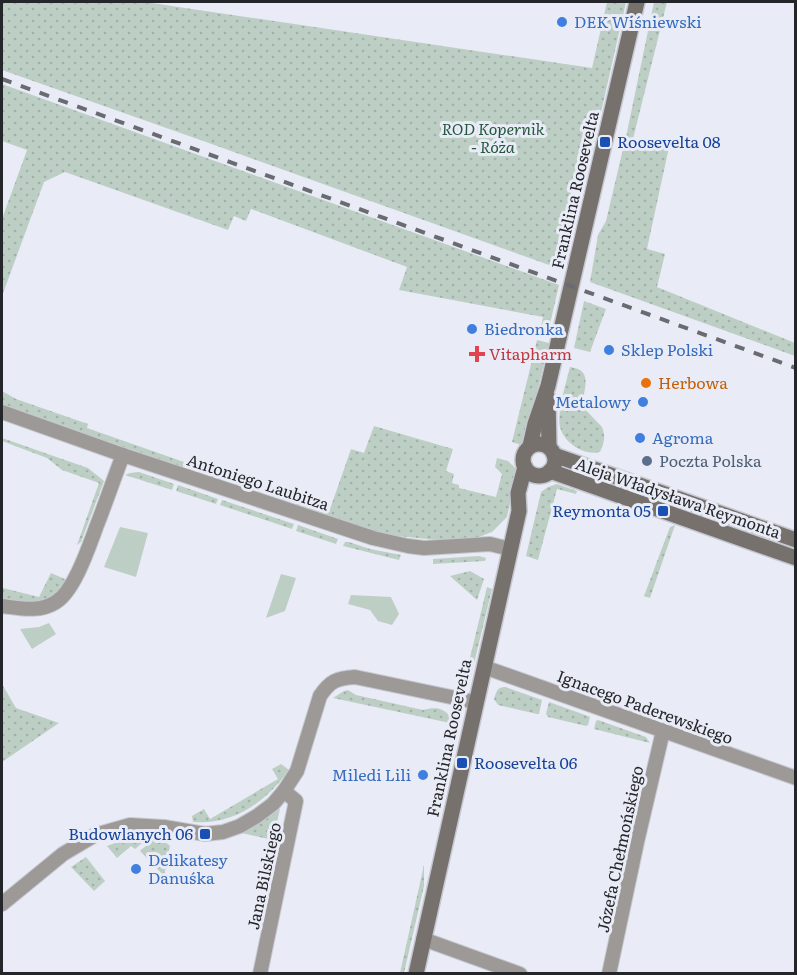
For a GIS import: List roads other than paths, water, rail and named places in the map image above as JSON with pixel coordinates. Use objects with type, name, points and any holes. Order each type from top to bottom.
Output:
[{"type":"street","name":"Franklina Roosevelta","points":[[530,446],[548,386],[637,2]]},
{"type":"street","name":"Franklina Roosevelta","points":[[548,386],[550,445]]},
{"type":"street","name":"Antoniego Laubitza","points":[[2,412],[123,455],[390,542],[424,548],[490,544],[510,549]]},
{"type":"street","points":[[550,445],[554,464],[537,471],[523,456],[530,446],[554,444],[561,453],[578,464]]},
{"type":"street","name":"Aleja Władysława Reymonta","points":[[550,445],[578,464],[795,540]]},
{"type":"street","points":[[2,606],[19,610],[39,608],[56,602],[68,590],[80,568],[123,455]]},
{"type":"street","name":"Franklina Roosevelta","points":[[416,974],[519,511],[537,471]]},
{"type":"street","name":"Aleja Władysława Reymonta","points":[[537,471],[795,558]]},
{"type":"street","name":"Ignacego Paderewskiego","points":[[483,667],[795,778]]},
{"type":"street","points":[[2,903],[63,854],[96,836],[130,825],[164,827],[205,834],[223,832],[240,826],[257,816],[273,804],[297,771],[320,696],[335,680],[355,677],[475,702]]},
{"type":"street","name":"Józefa Chełmońskiego","points":[[609,974],[663,731]]},
{"type":"street","name":"Jana Bilskiego","points":[[260,974],[296,801],[284,791]]},
{"type":"street","points":[[423,939],[520,974]]},
{"type":"railway","points":[[2,79],[796,368]]},
{"type":"place","name":"DEK Wiśniewski","points":[[562,22]]},
{"type":"place","name":"Roosevelta 08","points":[[605,142]]},
{"type":"place","name":"Biedronka","points":[[472,329]]},
{"type":"place","name":"Sklep Polski","points":[[609,350]]},
{"type":"place","name":"Vitapharm","points":[[477,354]]},
{"type":"place","name":"Herbowa","points":[[646,383]]},
{"type":"place","name":"Metalowy","points":[[643,402]]},
{"type":"place","name":"Agroma","points":[[640,438]]},
{"type":"place","name":"Poczta Polska","points":[[647,461]]},
{"type":"place","name":"Reymonta 05","points":[[663,511]]},
{"type":"place","name":"Roosevelta 06","points":[[462,763]]},
{"type":"place","name":"Miledi Lili","points":[[423,775]]},
{"type":"place","name":"Budowlanych 06","points":[[205,834]]},
{"type":"place","name":"Delikatesy Danuśka","points":[[136,869]]},
{"type":"park label","name":"ROD Kopernik - Róża","points":[[493,138]]}]
